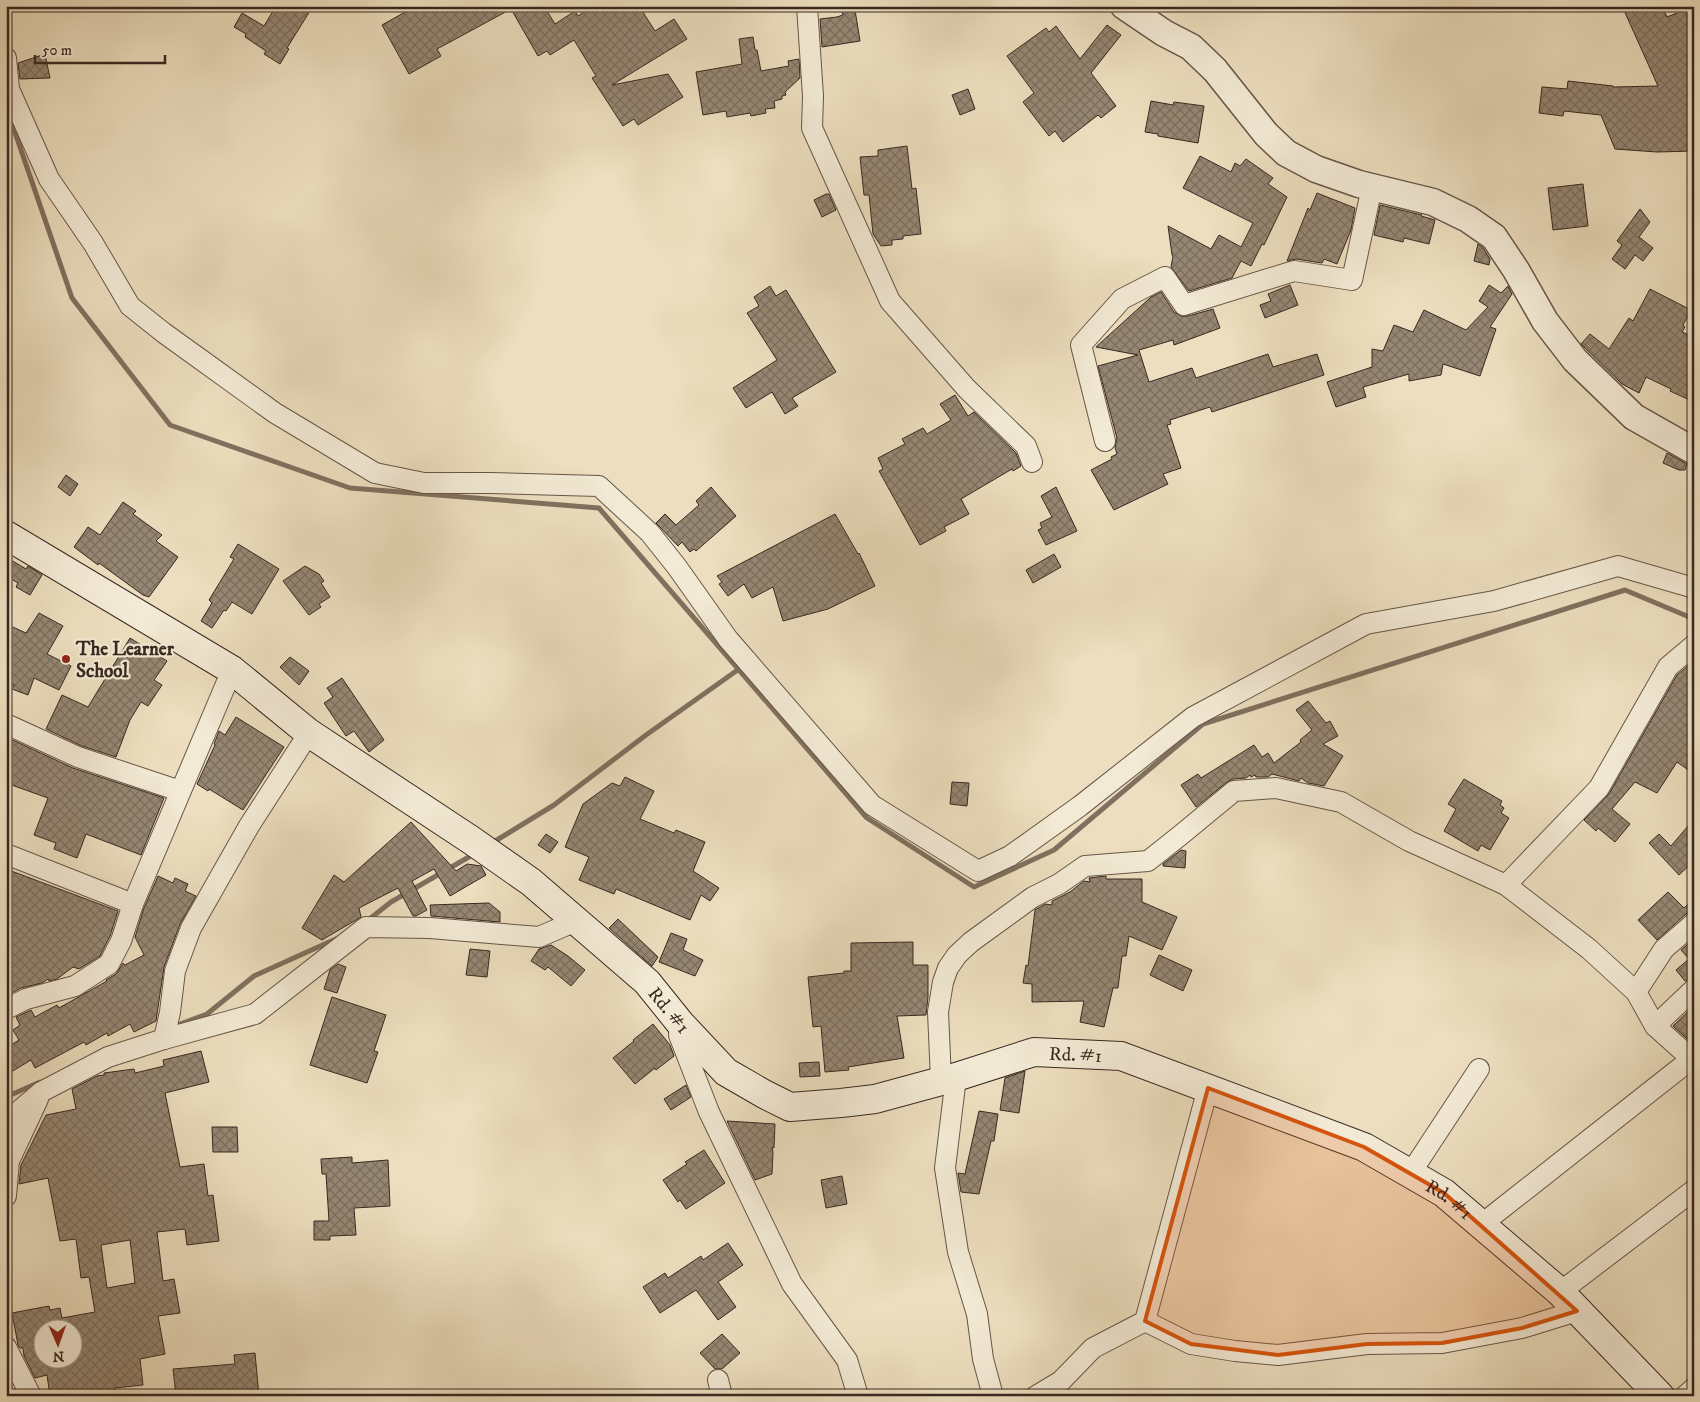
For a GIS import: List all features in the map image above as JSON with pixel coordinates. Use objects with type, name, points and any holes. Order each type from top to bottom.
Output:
[{"type":"main road","name":"Rd. #1","points":[[6,535],[232,670],[308,733],[531,882],[646,982],[680,1023],[726,1072],[764,1094],[790,1107],[841,1103],[875,1099],[1034,1052],[1121,1056],[1364,1147],[1444,1192],[1568,1302],[1660,1396]]},
{"type":"street","points":[[807,6],[813,96],[812,128],[890,301],[968,389],[1026,446],[1032,462]]},
{"type":"street","points":[[1124,6],[1164,33],[1191,47],[1215,70],[1266,134],[1286,153],[1316,169],[1372,187],[1434,202],[1468,219],[1494,237],[1545,320],[1575,360],[1634,417],[1694,451]]},
{"type":"street","points":[[1155,6],[1164,33]]},
{"type":"street","points":[[6,58],[9,89],[49,179],[93,242],[130,306],[164,333],[275,413],[376,473],[424,483],[599,486],[650,533],[677,567],[728,639],[872,805],[978,871],[1010,856],[1080,806],[1193,716],[1366,624],[1494,601],[1618,566],[1694,588]]},
{"type":"street","points":[[1105,441],[1081,345],[1122,299],[1165,277],[1184,305],[1294,271],[1352,280],[1372,187]]},
{"type":"street","points":[[1506,886],[1599,788],[1668,667],[1694,645]]},
{"type":"street","points":[[6,1009],[26,999],[75,986],[109,964],[121,941],[133,904],[232,670]]},
{"type":"street","points":[[6,724],[78,757],[180,792]]},
{"type":"street","points":[[164,1039],[170,1012],[175,971],[191,928],[249,826],[308,733]]},
{"type":"street","points":[[993,1396],[983,1359],[977,1314],[958,1252],[945,1168],[948,1078],[938,1012],[943,982],[948,968],[957,955],[971,942],[1033,897],[1059,884],[1085,866],[1148,861],[1234,791],[1276,788],[1341,802],[1409,841],[1506,886],[1589,949],[1636,992],[1655,1026],[1693,1059],[1482,1224]]},
{"type":"street","points":[[6,854],[133,904]]},
{"type":"street","points":[[6,1122],[41,1092],[108,1057],[164,1039],[255,1014],[366,927],[430,928],[539,938],[576,921]]},
{"type":"street","points":[[1636,992],[1664,949],[1694,923]]},
{"type":"street","points":[[1655,1026],[1694,988]]},
{"type":"street","points":[[680,1023],[679,1035],[709,1112],[792,1284],[846,1360],[858,1396]]},
{"type":"street","points":[[1410,1174],[1479,1069]]},
{"type":"street","points":[[1036,1396],[1061,1381],[1093,1348],[1145,1321],[1208,1088]]},
{"type":"street","points":[[6,1196],[9,1161],[41,1092]]},
{"type":"street","points":[[1145,1321],[1191,1344],[1235,1351],[1278,1354],[1367,1344],[1442,1343],[1522,1328],[1568,1302],[1694,1190]]},
{"type":"street","points":[[6,1347],[31,1396]]},
{"type":"street","points":[[1685,1396],[1694,1388]]},
{"type":"highlighted area","points":[[1208,1088],[1364,1147],[1444,1193],[1577,1311],[1522,1328],[1442,1343],[1367,1344],[1278,1355],[1191,1344],[1145,1321]]},
{"type":"building","points":[[276,6],[313,6],[287,48],[289,49],[280,64],[264,54],[266,51],[245,37],[246,34],[234,27],[242,13],[264,26]]},
{"type":"building","points":[[416,6],[544,6],[555,24],[575,11],[578,16],[593,6],[639,6],[655,31],[674,19],[687,39],[612,85],[668,74],[683,97],[638,125],[634,119],[623,126],[592,78],[596,76],[574,40],[550,55],[547,51],[538,56],[511,9],[437,49],[441,56],[409,74],[382,25]]},
{"type":"building","points":[[1622,6],[1662,6],[1667,17],[1694,6],[1694,151],[1657,152],[1615,149],[1601,115],[1564,111],[1563,116],[1539,113],[1542,87],[1567,89],[1568,81],[1613,87],[1658,86]]},
{"type":"building","points":[[855,10],[860,41],[822,47],[820,19],[837,17],[843,15],[842,12]]},
{"type":"building","points":[[1107,25],[1121,35],[1091,73],[1116,106],[1101,118],[1098,115],[1063,142],[1055,131],[1049,136],[1023,102],[1034,93],[1007,56],[1046,28],[1049,32],[1056,26],[1080,59]]},
{"type":"building","points":[[753,37],[761,71],[789,66],[788,61],[799,59],[800,78],[785,92],[786,95],[782,96],[782,99],[774,101],[775,108],[765,109],[766,113],[751,116],[750,113],[727,117],[726,111],[703,115],[696,72],[742,64],[739,39]]},
{"type":"building","points":[[45,54],[50,78],[20,79],[18,63]]},
{"type":"building","points":[[968,89],[975,109],[960,115],[952,95]]},
{"type":"building","points":[[1151,101],[1173,105],[1174,102],[1204,106],[1198,143],[1145,132]]},
{"type":"building","points":[[907,146],[912,189],[916,188],[921,234],[903,236],[903,239],[892,240],[892,245],[881,246],[873,234],[869,195],[864,195],[860,157],[878,156],[878,150]]},
{"type":"building","points":[[1200,156],[1231,172],[1235,163],[1240,166],[1246,159],[1273,178],[1268,184],[1287,197],[1264,245],[1262,244],[1251,266],[1241,261],[1232,278],[1189,291],[1171,267],[1173,256],[1168,226],[1211,249],[1219,235],[1241,247],[1253,223],[1183,188]]},
{"type":"building","points":[[1583,184],[1588,226],[1553,230],[1548,188]]},
{"type":"building","points":[[1317,193],[1355,208],[1351,230],[1337,264],[1324,259],[1322,263],[1296,259],[1287,261],[1308,208],[1310,210]]},
{"type":"building","points":[[829,194],[836,210],[822,217],[814,200]]},
{"type":"building","points":[[1380,205],[1435,220],[1429,244],[1404,238],[1403,242],[1374,235]]},
{"type":"building","points":[[1640,209],[1650,222],[1639,237],[1653,248],[1643,261],[1635,255],[1625,269],[1612,259],[1622,245],[1617,241]]},
{"type":"building","points":[[1478,244],[1490,259],[1489,265],[1474,261]]},
{"type":"building","points":[[1290,285],[1298,305],[1265,318],[1260,305],[1271,301],[1268,294]]},
{"type":"building","points":[[1489,285],[1501,293],[1508,286],[1512,294],[1490,327],[1496,329],[1480,376],[1443,364],[1441,375],[1409,381],[1409,374],[1363,387],[1366,397],[1336,407],[1327,382],[1372,367],[1372,349],[1383,351],[1394,325],[1413,332],[1424,310],[1466,330],[1488,307],[1479,301]]},
{"type":"building","points":[[770,286],[776,296],[786,290],[836,372],[792,398],[798,406],[785,414],[772,392],[746,408],[733,388],[777,360],[747,313],[759,306],[754,297]]},
{"type":"building","points":[[1650,289],[1691,310],[1683,325],[1685,327],[1682,332],[1694,337],[1694,402],[1646,377],[1639,393],[1622,384],[1581,344],[1590,334],[1609,349],[1629,318],[1633,321]]},
{"type":"building","points":[[1161,292],[1174,312],[1181,316],[1213,309],[1220,328],[1174,345],[1173,340],[1139,350],[1149,382],[1192,368],[1196,378],[1268,354],[1273,367],[1317,354],[1324,375],[1212,412],[1210,407],[1170,420],[1171,424],[1167,425],[1181,468],[1163,474],[1168,484],[1114,510],[1091,470],[1112,459],[1111,457],[1117,454],[1115,447],[1117,438],[1098,366],[1138,355],[1096,347],[1151,297]]},
{"type":"building","points":[[955,395],[968,416],[974,412],[1016,453],[1021,466],[1013,471],[1012,469],[961,499],[969,514],[944,527],[946,531],[920,545],[879,471],[883,469],[878,458],[905,444],[902,439],[923,428],[927,434],[951,420],[940,404]]},
{"type":"building","points":[[1667,453],[1687,464],[1685,470],[1679,470],[1663,463]]},
{"type":"building","points":[[66,475],[78,484],[70,496],[58,487]]},
{"type":"building","points":[[711,487],[736,516],[696,551],[694,549],[690,552],[682,542],[678,546],[656,523],[665,514],[676,525],[699,505],[696,501]]},
{"type":"building","points":[[1056,487],[1077,531],[1046,545],[1038,530],[1042,528],[1040,523],[1052,517],[1041,496]]},
{"type":"building","points":[[123,502],[136,511],[133,514],[162,535],[156,541],[178,557],[149,597],[143,595],[99,563],[98,565],[74,547],[88,527],[100,535]]},
{"type":"building","points":[[835,514],[859,553],[875,586],[828,609],[783,621],[773,587],[752,598],[744,584],[728,596],[719,584],[722,582],[717,576]]},
{"type":"building","points":[[238,544],[279,569],[252,614],[232,602],[212,628],[201,621],[212,603],[209,600],[234,559],[230,557]]},
{"type":"building","points":[[1054,554],[1061,567],[1033,583],[1026,570]]},
{"type":"building","points":[[6,557],[26,569],[28,566],[42,575],[30,595],[16,587],[18,583],[6,576]]},
{"type":"building","points":[[305,566],[319,574],[324,581],[321,583],[330,597],[319,604],[321,607],[309,615],[283,581]]},
{"type":"building","points":[[39,613],[63,626],[47,654],[71,666],[59,690],[34,678],[28,695],[12,689],[14,685],[6,682],[6,624],[26,633]]},
{"type":"building","points":[[130,638],[167,661],[154,680],[162,685],[148,706],[141,702],[130,720],[116,757],[82,746],[46,729],[62,695],[88,707]]},
{"type":"building","points":[[290,657],[309,671],[299,685],[280,667]]},
{"type":"building","points":[[1689,665],[1694,668],[1694,774],[1677,762],[1657,793],[1635,782],[1612,809],[1630,824],[1615,842],[1598,828],[1596,831],[1584,820],[1609,794],[1677,675]]},
{"type":"building","points":[[342,678],[384,740],[369,752],[354,731],[346,736],[324,703],[333,697],[327,688]]},
{"type":"building","points":[[1308,701],[1326,723],[1330,721],[1338,736],[1323,744],[1343,756],[1324,786],[1308,783],[1301,778],[1299,781],[1272,774],[1268,777],[1256,777],[1255,775],[1251,777],[1250,775],[1246,778],[1233,779],[1227,782],[1196,807],[1181,785],[1198,774],[1201,778],[1254,745],[1262,757],[1268,753],[1274,763],[1301,742],[1300,740],[1312,730],[1296,710]]},
{"type":"building","points":[[236,717],[284,747],[243,810],[209,789],[208,791],[197,784],[215,745],[219,731],[225,735]]},
{"type":"building","points":[[6,737],[73,768],[164,798],[141,855],[86,834],[77,858],[54,849],[56,843],[34,835],[48,798],[6,783]]},
{"type":"building","points":[[625,777],[654,791],[640,819],[674,833],[676,830],[705,842],[693,871],[719,888],[710,901],[701,895],[690,920],[616,889],[614,894],[579,880],[589,857],[565,847],[583,804],[612,783],[620,786]]},
{"type":"building","points":[[1464,779],[1502,801],[1500,805],[1504,808],[1501,813],[1509,818],[1490,850],[1481,845],[1478,851],[1444,831],[1456,809],[1448,804]]},
{"type":"building","points":[[952,782],[969,783],[967,806],[950,804]]},
{"type":"building","points":[[1694,819],[1694,861],[1679,875],[1649,843],[1659,834],[1671,846]]},
{"type":"building","points":[[411,822],[456,871],[467,864],[481,866],[486,875],[450,896],[434,869],[412,881],[427,910],[416,916],[413,916],[398,888],[359,908],[361,917],[322,940],[302,928],[334,875],[344,882]]},
{"type":"building","points":[[546,834],[558,842],[550,853],[538,845]]},
{"type":"building","points":[[1181,850],[1186,851],[1185,868],[1163,866],[1163,864]]},
{"type":"building","points":[[6,869],[118,911],[110,936],[100,956],[79,969],[73,967],[57,979],[49,981],[48,979],[42,983],[21,988],[6,996]]},
{"type":"building","points":[[158,876],[173,883],[175,878],[188,884],[185,891],[196,896],[180,924],[164,967],[156,1021],[134,1032],[130,1024],[108,1036],[107,1033],[86,1045],[84,1042],[35,1068],[31,1060],[6,1075],[6,1048],[19,1040],[13,1030],[20,1025],[16,1017],[31,1010],[35,1017],[57,1005],[59,1008],[107,981],[116,974],[123,963],[125,965],[144,955],[135,937],[144,908]]},
{"type":"building","points":[[1106,876],[1106,879],[1142,879],[1142,902],[1177,917],[1162,950],[1129,936],[1126,956],[1122,956],[1118,988],[1113,988],[1104,1027],[1080,1022],[1084,1001],[1032,1002],[1032,984],[1023,983],[1026,965],[1028,966],[1035,910],[1045,904],[1052,905],[1052,901],[1070,892],[1084,881],[1090,882],[1089,878]]},
{"type":"building","points":[[1668,892],[1684,908],[1694,899],[1694,911],[1686,914],[1657,940],[1638,920]]},
{"type":"building","points":[[489,903],[500,912],[500,922],[431,916],[430,905]]},
{"type":"building","points":[[618,919],[658,957],[652,966],[609,928]]},
{"type":"building","points":[[671,933],[687,939],[683,950],[703,960],[695,976],[659,962]]},
{"type":"building","points":[[1694,939],[1694,977],[1685,981],[1676,970],[1689,959],[1681,950]]},
{"type":"building","points":[[913,942],[913,965],[928,965],[928,997],[926,1015],[897,1016],[904,1058],[848,1067],[849,1070],[825,1072],[821,1026],[813,1027],[808,977],[851,971],[851,943]]},
{"type":"building","points":[[551,945],[585,970],[571,986],[548,967],[545,970],[531,961],[539,949]]},
{"type":"building","points":[[470,949],[490,951],[487,977],[466,975]]},
{"type":"building","points":[[1159,955],[1192,970],[1183,991],[1150,975]]},
{"type":"building","points":[[338,964],[346,967],[337,993],[324,989],[330,970]]},
{"type":"building","points":[[332,997],[386,1015],[374,1051],[378,1052],[367,1083],[310,1065]]},
{"type":"building","points":[[1694,1006],[1694,1045],[1673,1026]]},
{"type":"building","points":[[653,1024],[670,1045],[674,1056],[635,1084],[613,1058]]},
{"type":"building","points":[[201,1051],[209,1082],[165,1093],[180,1167],[204,1164],[208,1196],[213,1195],[219,1241],[187,1245],[185,1229],[157,1232],[163,1281],[174,1279],[180,1313],[158,1316],[165,1354],[140,1359],[143,1385],[115,1388],[117,1396],[50,1396],[47,1375],[35,1378],[24,1356],[23,1348],[20,1348],[18,1345],[12,1313],[49,1306],[50,1310],[60,1308],[62,1318],[95,1312],[89,1277],[81,1278],[76,1239],[60,1241],[48,1178],[19,1184],[21,1165],[46,1115],[76,1109],[72,1089],[97,1076],[104,1075],[104,1073],[134,1069],[135,1073],[164,1066],[163,1060]],"holes":[[[130,1240],[135,1283],[107,1288],[101,1245]]]},
{"type":"building","points":[[819,1062],[820,1076],[800,1077],[799,1063]]},
{"type":"building","points":[[1025,1071],[1019,1113],[1000,1110],[1005,1078]]},
{"type":"building","points":[[686,1085],[691,1097],[671,1110],[664,1099]]},
{"type":"building","points":[[979,1111],[998,1114],[994,1141],[991,1141],[979,1194],[961,1192],[958,1173],[965,1174]]},
{"type":"building","points":[[727,1121],[775,1124],[774,1148],[772,1147],[772,1174],[755,1180]]},
{"type":"building","points":[[212,1127],[237,1127],[238,1152],[213,1152]]},
{"type":"building","points":[[704,1150],[725,1183],[686,1209],[680,1200],[678,1202],[663,1180],[687,1164],[685,1162]]},
{"type":"building","points":[[352,1157],[352,1163],[388,1160],[390,1206],[354,1208],[356,1235],[330,1236],[330,1240],[314,1240],[314,1221],[329,1221],[326,1174],[322,1174],[321,1159]]},
{"type":"building","points":[[842,1176],[847,1204],[826,1208],[821,1180]]},
{"type":"building","points":[[728,1243],[743,1265],[718,1282],[736,1307],[718,1320],[696,1290],[660,1313],[643,1287],[665,1273],[668,1278],[701,1256],[703,1260]]},
{"type":"building","points":[[722,1334],[740,1353],[722,1369],[715,1369],[700,1353]]},
{"type":"building","points":[[255,1353],[259,1396],[176,1396],[173,1369],[235,1364],[234,1355]]},
{"type":"waterway","points":[[10,113],[11,121],[72,298],[170,425],[350,488],[599,508],[867,818],[974,887],[1054,850],[1203,724],[1625,590],[1694,619]]},
{"type":"waterway","points":[[492,843],[554,805],[646,735],[739,669]]},
{"type":"waterway","points":[[367,921],[391,902],[474,854]]},
{"type":"waterway","points":[[175,1026],[207,1014],[254,976],[338,938]]},
{"type":"waterway","points":[[6,1097],[40,1082]]},
{"type":"place","name":"The Learner School","points":[[66,659]]}]
